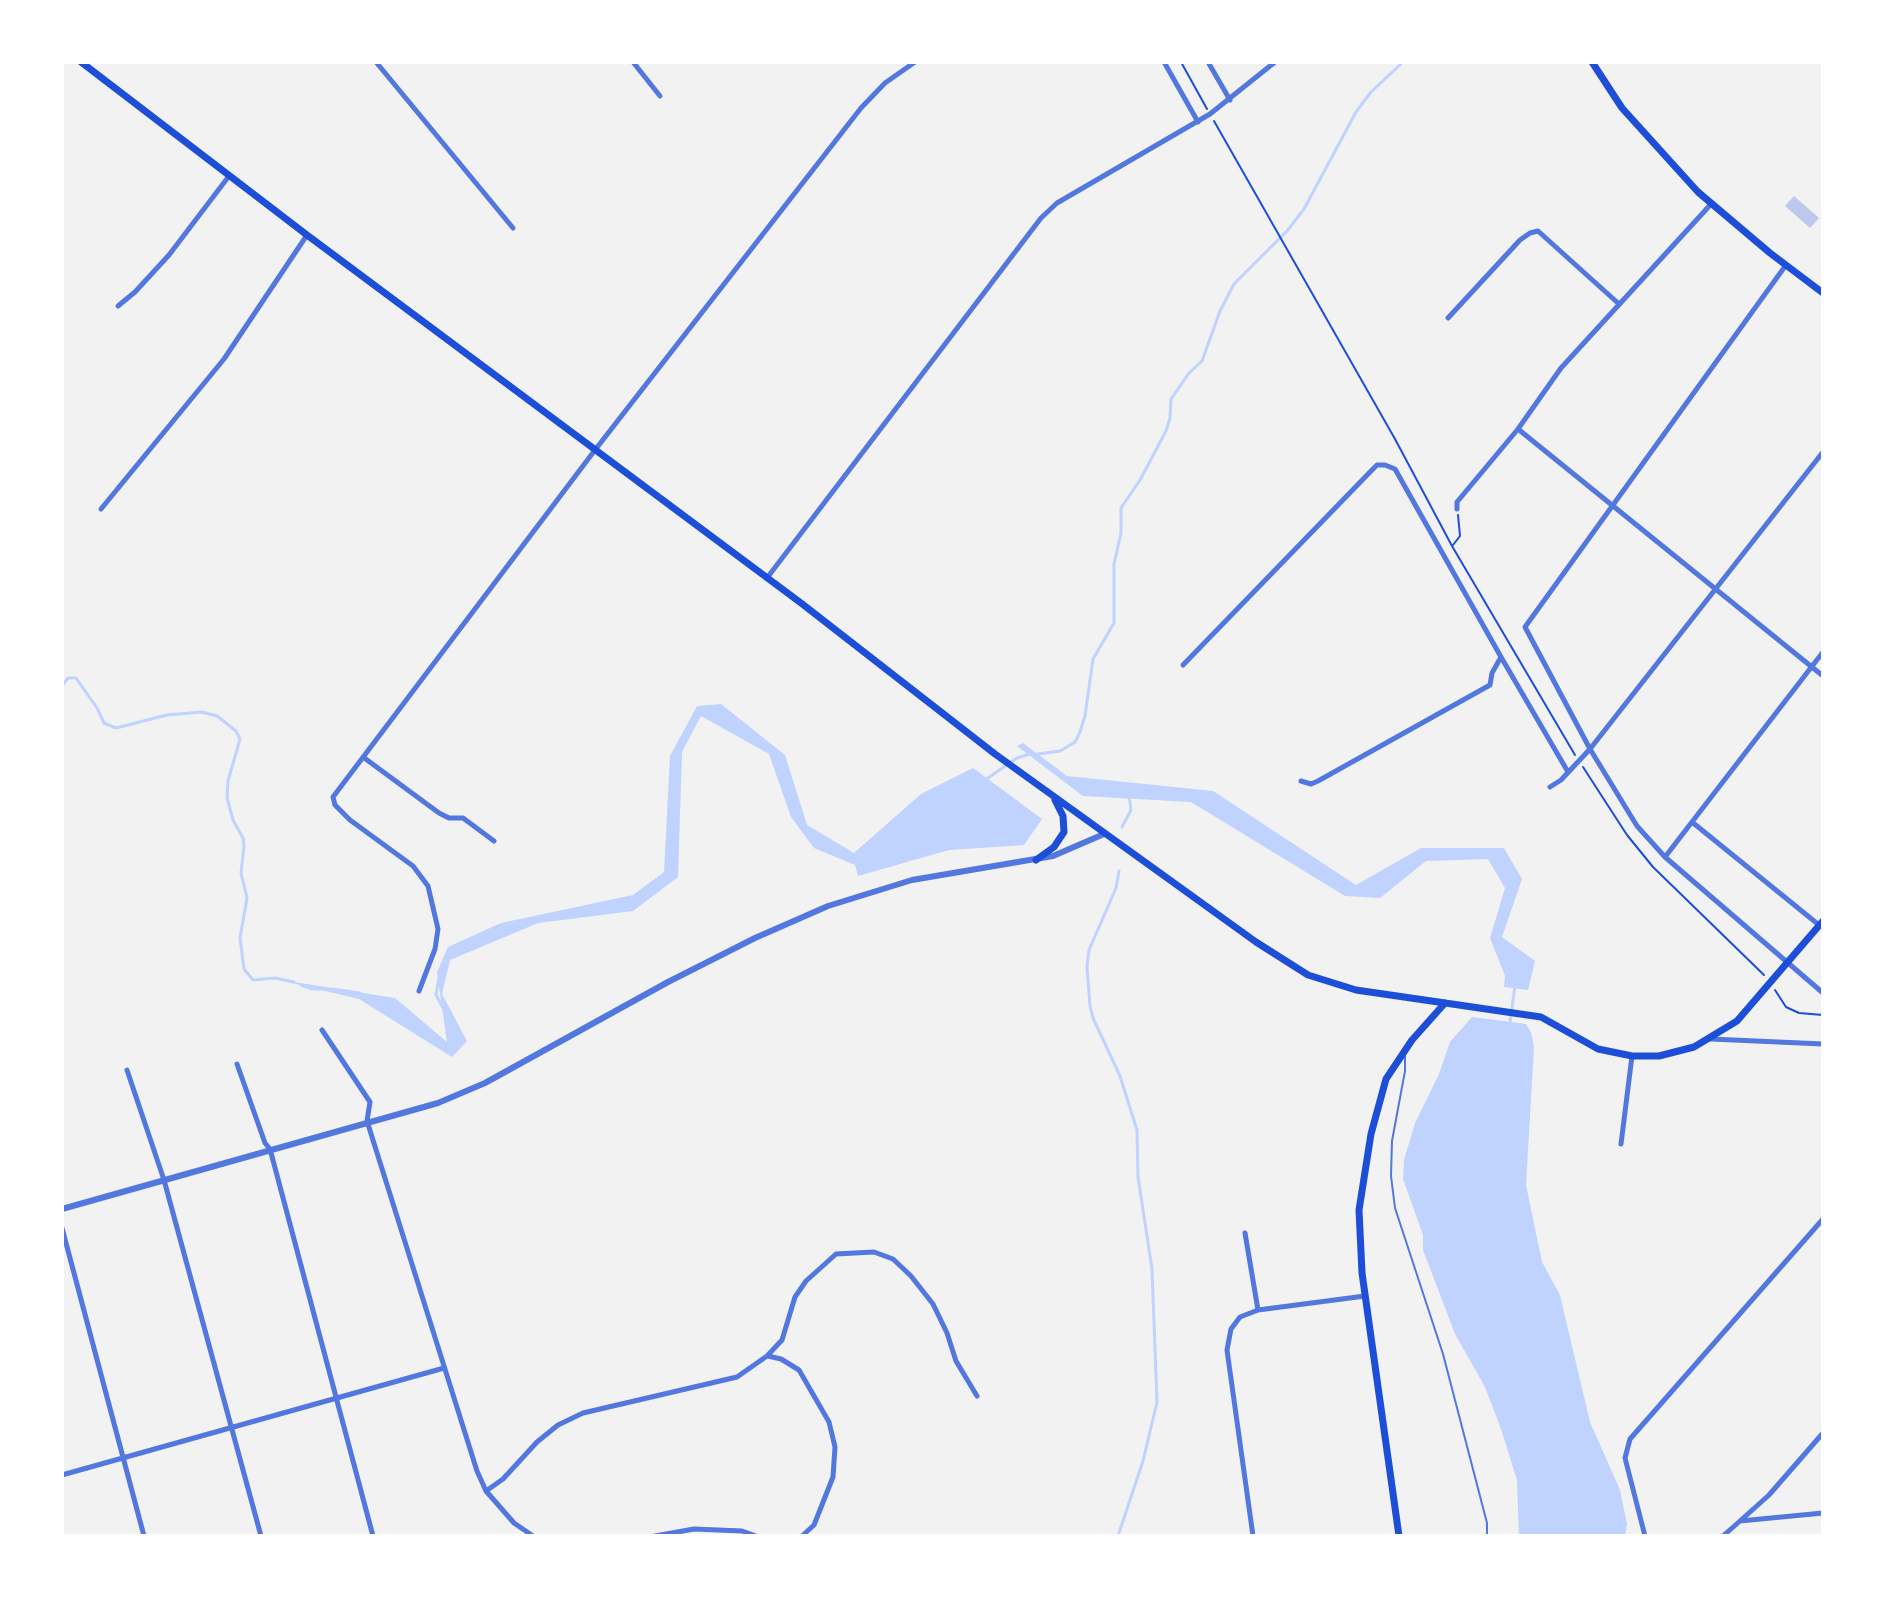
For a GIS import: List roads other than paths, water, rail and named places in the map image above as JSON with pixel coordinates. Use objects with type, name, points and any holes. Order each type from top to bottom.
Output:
[{"type":"main road","points":[[81,62],[307,235],[767,578],[1020,773],[1284,962],[1308,975],[1356,990],[1531,1015],[1551,1021],[1598,1049],[1632,1056],[1676,1053],[1710,1039],[1745,1014],[1821,923]]},
{"type":"main road","points":[[1592,62],[1622,108],[1712,203],[1823,293]]},
{"type":"main road","points":[[1036,860],[1054,847],[1064,832],[1063,816],[1051,796]]},
{"type":"main road","points":[[1399,1536],[1358,1230],[1362,1190],[1380,1098],[1390,1071],[1445,1003]]},
{"type":"street","points":[[376,62],[513,228]]},
{"type":"street","points":[[633,62],[660,96]]},
{"type":"street","points":[[419,991],[435,949],[438,929],[428,886],[413,866],[350,820],[335,805],[333,797],[595,450],[861,108],[885,83],[915,62]]},
{"type":"street","points":[[1164,62],[1198,122]]},
{"type":"street","points":[[1208,62],[1230,100]]},
{"type":"street","points":[[767,578],[1041,218],[1057,203],[1198,122],[1275,62]]},
{"type":"street","points":[[118,306],[169,255],[229,176]]},
{"type":"street","points":[[1457,509],[1457,502],[1518,429],[1561,368],[1712,203]]},
{"type":"street","points":[[1448,318],[1530,233],[1538,231],[1619,304]]},
{"type":"street","points":[[101,509],[224,359],[307,235]]},
{"type":"street","points":[[1786,265],[1525,627],[1590,749],[1637,826],[1665,857],[1823,993]]},
{"type":"street","points":[[1518,429],[1823,676]]},
{"type":"street","points":[[1550,787],[1590,749],[1823,452]]},
{"type":"street","points":[[1183,665],[1377,465],[1390,466],[1395,469],[1568,772]]},
{"type":"street","points":[[1665,857],[1823,652]]},
{"type":"street","points":[[1301,781],[1311,784],[1318,781],[1490,685],[1492,673],[1501,657]]},
{"type":"street","points":[[363,757],[439,813],[449,818],[463,818],[494,841]]},
{"type":"street","points":[[1692,822],[1821,923]]},
{"type":"street","points":[[62,1209],[421,1108],[485,1083],[787,922],[912,880],[1036,860],[1071,850],[1104,834]]},
{"type":"street","points":[[322,1030],[370,1102],[367,1121],[486,1491],[514,1523],[533,1536]]},
{"type":"street","points":[[1710,1039],[1823,1044]]},
{"type":"street","points":[[1621,1144],[1632,1056]]},
{"type":"street","points":[[237,1064],[265,1143],[270,1149],[373,1536]]},
{"type":"street","points":[[127,1070],[164,1180],[261,1536]]},
{"type":"street","points":[[1645,1536],[1627,1467],[1625,1452],[1630,1439],[1823,1219]]},
{"type":"street","points":[[62,1228],[144,1536]]},
{"type":"street","points":[[1245,1233],[1258,1310]]},
{"type":"street","points":[[486,1491],[503,1479],[537,1442],[558,1425],[583,1413],[737,1377],[767,1356],[782,1340],[795,1297],[806,1281],[836,1254],[874,1252],[893,1259],[911,1276],[933,1304],[956,1361],[977,1396]]},
{"type":"street","points":[[1253,1536],[1227,1350],[1234,1323],[1258,1310],[1365,1296]]},
{"type":"street","points":[[767,1356],[781,1359],[799,1370],[829,1422],[835,1447],[833,1477],[814,1525],[802,1536]]},
{"type":"street","points":[[62,1475],[444,1368]]},
{"type":"street","points":[[1723,1536],[1769,1495],[1823,1433]]},
{"type":"street","points":[[1740,1521],[1823,1513]]},
{"type":"street","points":[[655,1536],[694,1529],[742,1531],[756,1536]]},
{"type":"lane","points":[[1405,1049],[1405,1071],[1392,1141],[1391,1176],[1395,1208],[1443,1354],[1487,1523],[1487,1536]]},
{"type":"water","points":[[721,704],[785,755],[807,825],[854,853],[921,794],[973,768],[1042,819],[1024,845],[949,850],[858,876],[855,865],[814,848],[791,817],[769,754],[701,716],[682,752],[678,877],[633,911],[538,923],[450,960],[442,994],[467,1041],[452,1057],[359,999],[275,979],[395,998],[447,1042],[437,972],[448,947],[501,923],[633,895],[664,872],[670,756],[697,706]]},
{"type":"water","points":[[1023,743],[1067,776],[1213,791],[1356,885],[1421,848],[1504,848],[1522,879],[1502,937],[1535,961],[1528,990],[1504,987],[1505,976],[1490,938],[1505,888],[1488,859],[1426,861],[1380,898],[1345,896],[1191,802],[1083,796],[1017,746]]},
{"type":"water","points":[[1472,1017],[1526,1024],[1531,1032],[1534,1047],[1526,1185],[1542,1262],[1560,1295],[1590,1422],[1620,1490],[1627,1524],[1625,1536],[1519,1536],[1517,1480],[1501,1429],[1485,1387],[1455,1334],[1423,1250],[1423,1235],[1403,1179],[1404,1160],[1415,1123],[1439,1074],[1450,1042]]},
{"type":"waterway","points":[[1038,754],[1060,751],[1075,742],[1080,732],[1093,659],[1114,623],[1114,564],[1121,533],[1121,508],[1166,431],[1171,399],[1189,373],[1202,361],[1220,311],[1234,284],[1287,231],[1304,209],[1356,112],[1371,92],[1403,62]]},
{"type":"waterway","points":[[62,686],[68,678],[76,678],[104,723],[116,728],[167,715],[202,712],[217,716],[236,731],[240,739],[228,781],[227,798],[244,846],[241,873],[247,898],[240,938],[244,969],[253,980],[275,978],[294,982]]},
{"type":"waterway","points":[[985,780],[1017,758],[1030,754]]},
{"type":"waterway","points":[[1122,827],[1131,810],[1129,795]]},
{"type":"waterway","points":[[1118,1536],[1143,1461],[1157,1402],[1152,1269],[1138,1177],[1137,1130],[1120,1076],[1093,1018],[1087,967],[1089,950],[1116,888],[1119,871]]},
{"type":"waterway","points":[[439,977],[436,995],[443,1008]]},
{"type":"waterway","points":[[301,985],[320,989]]},
{"type":"waterway","points":[[1510,1022],[1515,986]]},
{"type":"waterway","points":[[332,989],[360,993]]}]
